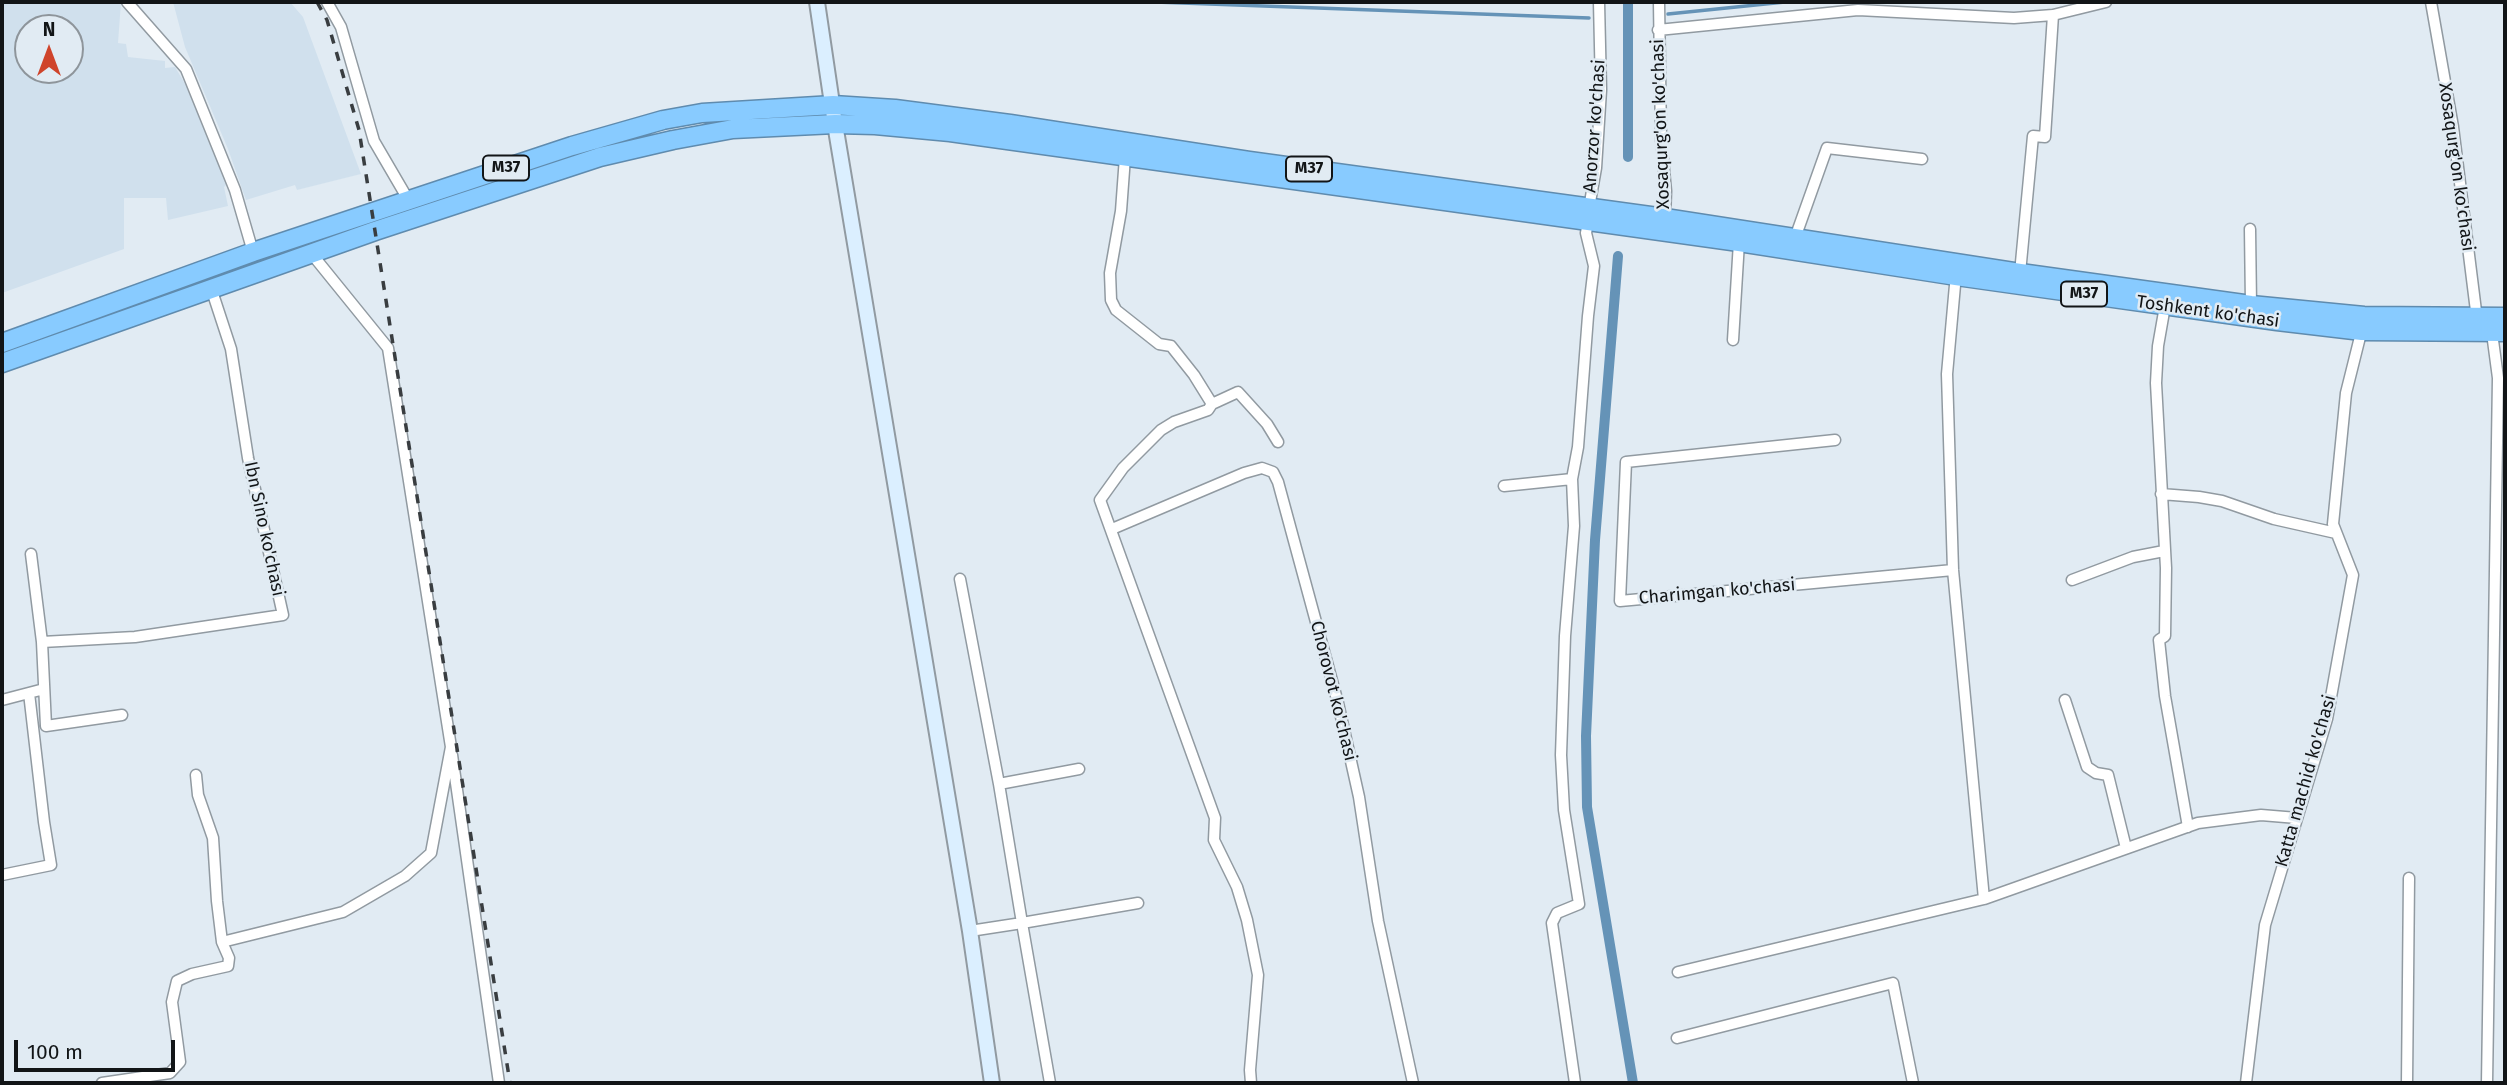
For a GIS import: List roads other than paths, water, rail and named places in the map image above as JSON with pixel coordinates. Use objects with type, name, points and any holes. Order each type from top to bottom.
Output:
[{"type":"highway","name":"M37","points":[[2,343],[253,252],[572,146],[663,120],[702,113],[833,105],[895,109],[1010,124],[1589,215]]},
{"type":"highway","name":"M37","points":[[2,363],[312,253],[600,158],[733,129],[835,124],[950,132],[1125,157],[1664,225]]},
{"type":"highway","name":"Toshkent ko'chasi","points":[[1664,225],[1795,238],[2165,306],[2363,323],[2488,329],[2505,317]]},
{"type":"highway","name":"Toshkent ko'chasi","points":[[1664,225],[1739,242],[1956,269],[2020,273],[2250,304],[2363,323]]},
{"type":"highway","points":[[110,304],[118,321]]},
{"type":"street","points":[[127,2],[186,69],[235,190],[253,252]]},
{"type":"street","points":[[327,2],[341,27],[374,141],[409,201]]},
{"type":"street","points":[[817,2],[970,931],[992,1083]]},
{"type":"street","name":"Anorzor ko'chasi","points":[[1572,479],[1578,447],[1594,266],[1586,233],[1596,168],[1601,90],[1599,2]]},
{"type":"street","name":"Xosaqurg'on ko'chasi","points":[[1659,2],[1661,138],[1666,191],[1664,225]]},
{"type":"street","name":"Xosaqurg'on ko'chasi","points":[[1658,30],[1858,10],[2014,18],[2053,15],[2106,2]]},
{"type":"street","name":"Xosaqurg'on ko'chasi","points":[[2431,2],[2498,378],[2487,1083]]},
{"type":"street","points":[[2020,273],[2034,136],[2045,137],[2053,15]]},
{"type":"street","points":[[1795,238],[1827,148],[1922,159]]},
{"type":"street","points":[[1125,157],[1121,211],[1110,273],[1111,300],[1116,310],[1158,344],[1171,346],[1212,404]]},
{"type":"street","points":[[2250,229],[2250,304]]},
{"type":"street","points":[[1733,340],[1739,242]]},
{"type":"street","points":[[312,253],[388,348],[451,747],[499,1083]]},
{"type":"street","points":[[1956,269],[1947,374],[1953,570],[1984,899]]},
{"type":"street","name":"Ibn Sino ko'chasi","points":[[42,642],[135,637],[284,615],[248,458],[230,349],[211,288]]},
{"type":"street","points":[[2165,306],[2158,346],[2156,383],[2165,636],[2159,640],[2188,827]]},
{"type":"street","name":"Katta machid ko'chasi","points":[[2246,1083],[2264,925],[2327,719],[2353,575],[2333,524],[2346,393],[2363,323]]},
{"type":"street","points":[[1251,1083],[1258,975],[1247,920],[1237,887],[1214,840],[1215,818],[1101,500],[1123,468],[1161,430],[1174,422],[1208,411],[1212,404],[1238,392],[1267,424],[1278,442]]},
{"type":"street","name":"Charimgan ko'chasi","points":[[1835,440],[1626,462],[1620,601],[1953,570]]},
{"type":"street","name":"Chorovot ko'chasi","points":[[1112,529],[1244,474],[1262,468],[1273,472],[1278,482],[1338,703],[1359,797],[1378,921],[1413,1083]]},
{"type":"street","points":[[1504,486],[1572,479],[1574,526],[1561,755],[1564,810],[1580,904],[1557,913],[1552,923],[1575,1083]]},
{"type":"street","points":[[2161,494],[2222,501],[2274,519],[2336,533]]},
{"type":"street","points":[[2073,580],[2133,557],[2164,551]]},
{"type":"street","points":[[31,554],[42,642],[46,726],[122,715]]},
{"type":"street","points":[[960,579],[999,784],[1050,1083]]},
{"type":"street","points":[[2,700],[44,690]]},
{"type":"street","points":[[2,875],[51,865],[29,693]]},
{"type":"street","points":[[2065,700],[2087,766],[2096,773],[2108,775],[2126,848]]},
{"type":"street","points":[[222,942],[343,912],[405,876],[431,853],[451,747]]},
{"type":"street","points":[[999,784],[1079,769]]},
{"type":"street","points":[[102,1083],[170,1073],[180,1062],[172,1002],[177,982],[192,974],[228,967],[229,958],[222,942],[213,838],[198,795],[196,775]]},
{"type":"street","points":[[1678,972],[1984,899],[2198,823],[2261,815],[2297,818]]},
{"type":"street","points":[[2407,1083],[2409,878]]},
{"type":"street","points":[[970,931],[1138,904]]},
{"type":"street","points":[[1677,1038],[1893,983],[1913,1083]]},
{"type":"waterway","points":[[1155,2],[1589,18]]},
{"type":"waterway","points":[[1628,2],[1628,157]]},
{"type":"waterway","points":[[1668,14],[1785,2]]},
{"type":"waterway","points":[[1618,256],[1595,540],[1586,736],[1587,807],[1633,1083]]},
{"type":"railway","points":[[317,2],[327,20],[359,130],[510,1083]]}]
